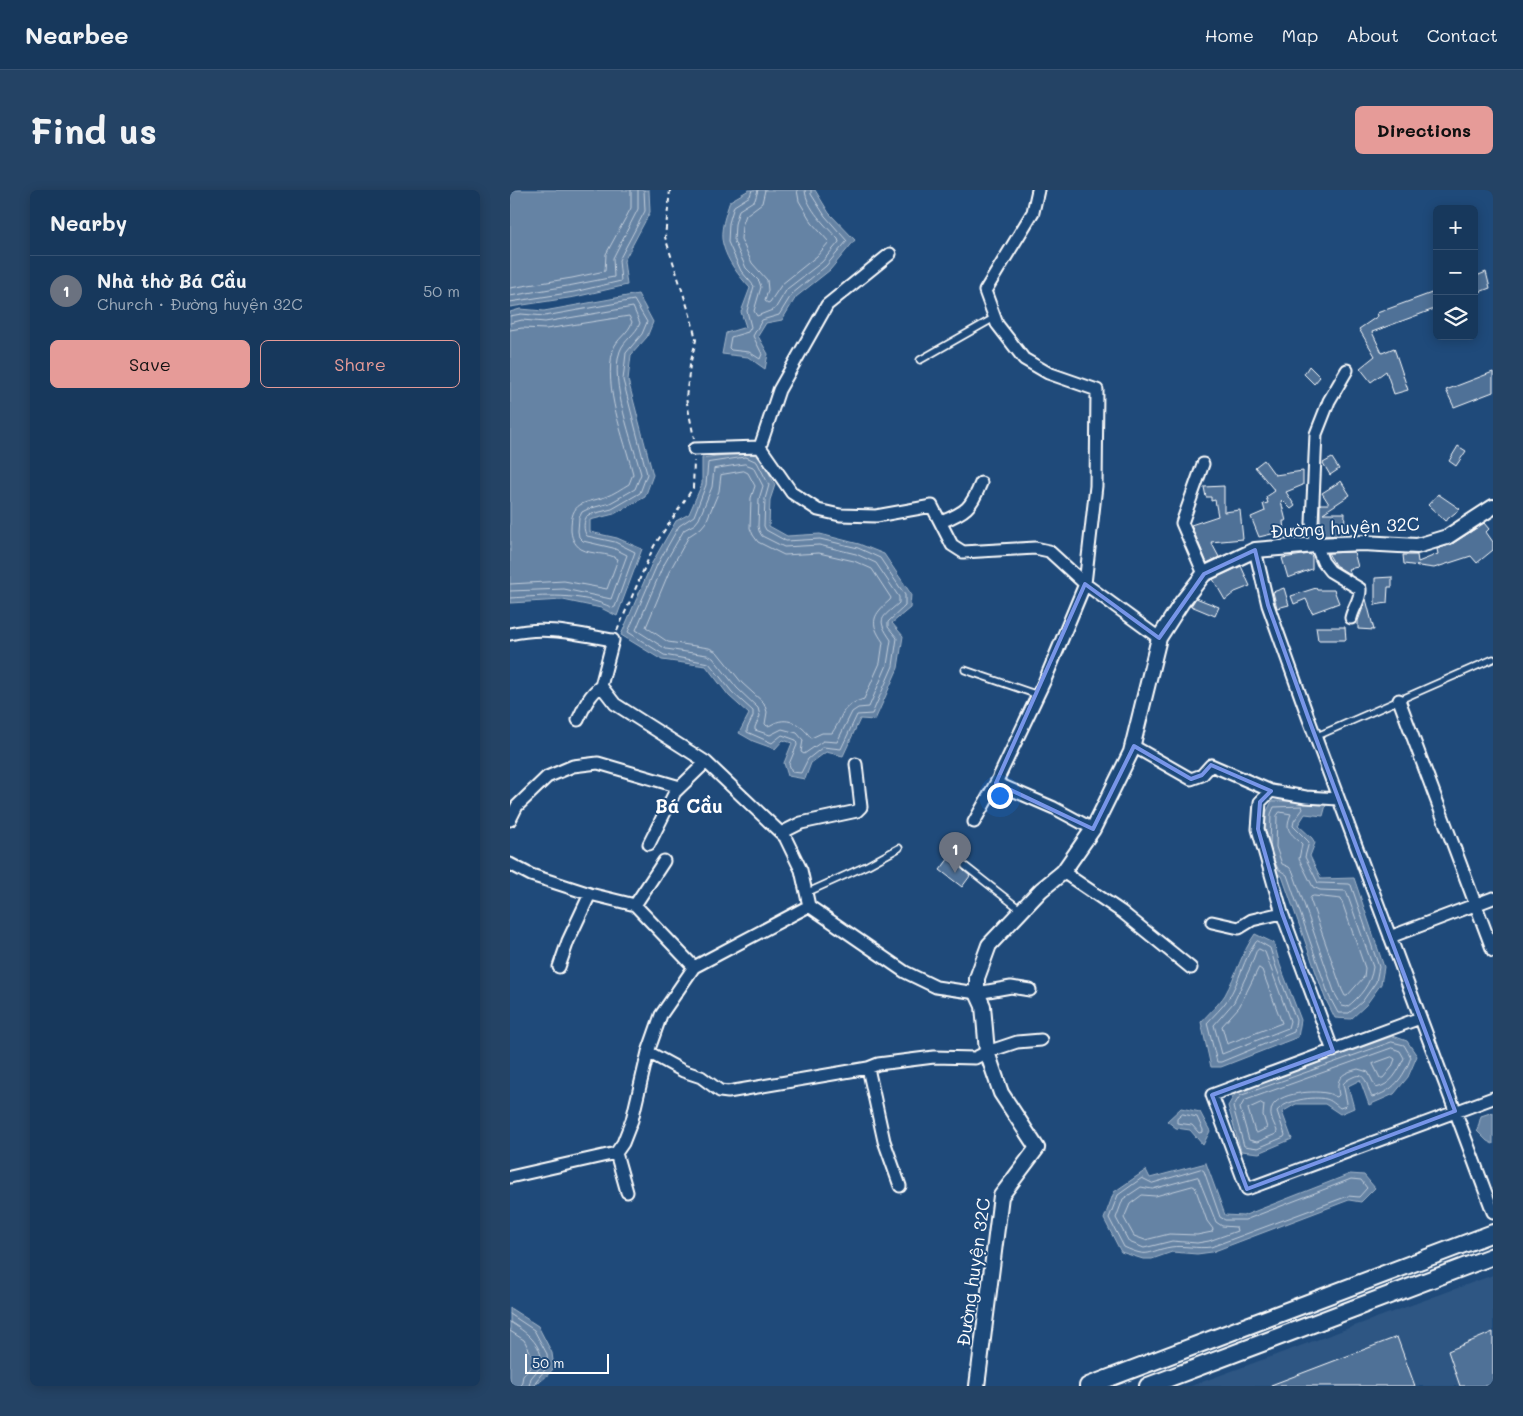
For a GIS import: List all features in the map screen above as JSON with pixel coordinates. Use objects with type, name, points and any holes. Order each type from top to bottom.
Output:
[{"type":"main road","points":[[1088,1386],[1126,1379],[1493,1233]]},
{"type":"main road","points":[[1148,1386],[1493,1256]]},
{"type":"street","points":[[974,822],[996,783],[1038,695],[1085,584],[1096,486],[1097,390],[1048,373],[1024,359],[994,318],[986,291],[1033,212],[1038,190]]},
{"type":"street","points":[[760,448],[779,390],[827,305],[890,254]]},
{"type":"street","points":[[1347,370],[1329,401],[1316,434],[1312,523],[1316,545],[1323,562],[1330,571],[1360,590],[1360,597],[1354,607],[1351,618]]},
{"type":"street","points":[[694,449],[760,448]]},
{"type":"street","points":[[760,448],[792,493],[818,510],[840,515],[876,516],[932,506],[952,545],[963,552],[1035,548],[1049,551],[1085,584],[1159,638]]},
{"type":"street","points":[[1203,464],[1182,523],[1204,574]]},
{"type":"street","points":[[941,522],[961,514],[974,501],[981,483]]},
{"type":"street","name":"Đường huyện 32C","points":[[977,1386],[1001,1196],[1037,1148],[1001,1093],[986,1052],[983,1006],[977,993],[977,978],[989,945],[1041,890],[1063,872],[1093,829],[1131,752],[1159,638],[1182,602],[1204,574],[1255,550],[1363,543],[1417,546],[1447,537],[1493,506]]},
{"type":"street","points":[[1255,550],[1268,605],[1315,738],[1493,1212]]},
{"type":"street","points":[[510,634],[522,630],[550,629],[612,640],[601,686],[588,699],[578,720]]},
{"type":"street","points":[[601,686],[615,704],[706,762],[785,836],[801,870],[809,906],[906,972],[936,987],[977,993],[1011,987],[1030,990]]},
{"type":"street","points":[[1399,700],[1493,951]]},
{"type":"street","points":[[1133,746],[1192,778],[1202,775],[1211,765],[1271,791],[1306,797],[1338,798]]},
{"type":"street","points":[[510,820],[517,806],[547,777],[573,766],[598,762],[680,788]]},
{"type":"street","points":[[650,844],[675,792],[706,762]]},
{"type":"street","points":[[781,833],[801,823],[857,811],[861,807],[856,764]]},
{"type":"street","points":[[996,783],[1054,808],[1093,829]]},
{"type":"street","points":[[1271,791],[1260,802],[1258,829],[1282,914],[1333,1051]]},
{"type":"street","points":[[635,906],[664,861]]},
{"type":"street","points":[[510,864],[531,875],[635,906],[694,968]]},
{"type":"street","points":[[1063,872],[1122,912],[1191,968]]},
{"type":"street","points":[[559,967],[568,941],[590,894]]},
{"type":"street","points":[[1390,936],[1493,898]]},
{"type":"street","points":[[510,1176],[616,1153],[623,1143],[632,1120],[648,1052],[661,1015],[694,968],[809,906]]},
{"type":"street","points":[[1212,922],[1239,928],[1252,920],[1282,914]]},
{"type":"street","points":[[1420,1018],[1212,1095],[1247,1188],[1493,1098]]},
{"type":"street","points":[[648,1052],[683,1071],[701,1077],[720,1091],[728,1092],[868,1068],[878,1064],[934,1057],[975,1058],[986,1052],[1017,1042],[1041,1040]]},
{"type":"street","points":[[868,1068],[884,1141],[900,1186]]},
{"type":"street","points":[[616,1153],[627,1192]]},
{"type":"lane","points":[[920,360],[994,318]]},
{"type":"lane","points":[[1315,738],[1493,659]]},
{"type":"lane","points":[[964,670],[1038,695]]},
{"type":"lane","points":[[806,893],[868,865],[899,848]]},
{"type":"lane","points":[[965,866],[1022,910]]},
{"type":"path","points":[[612,640],[654,546],[693,488],[693,434],[686,398],[690,365],[696,340],[665,237],[670,190]]},
{"type":"highlighted area","points":[[1255,550],[1268,605],[1455,1111],[1247,1189],[1212,1095],[1333,1051],[1282,913],[1258,829],[1260,802],[1271,791],[1211,765],[1202,775],[1191,779],[1134,746],[1093,829],[996,783],[1085,584],[1159,638],[1204,574]]},
{"type":"shaded area","points":[[1493,1275],[1493,1386],[1191,1386]]},
{"type":"water","points":[[510,190],[649,190],[650,212],[624,261],[627,285],[575,297],[510,307]]},
{"type":"water","points":[[749,190],[815,190],[829,213],[855,240],[830,270],[796,297],[782,320],[766,323],[758,336],[768,354],[765,369],[748,357],[722,354],[726,333],[746,327],[741,312],[750,288],[727,256],[722,239],[722,228],[730,201]]},
{"type":"water","points":[[638,294],[653,322],[647,337],[631,355],[628,380],[653,475],[645,497],[614,514],[590,520],[590,532],[617,538],[642,549],[617,616],[601,608],[563,600],[510,603],[510,312],[520,309],[544,311]]},
{"type":"water","points":[[747,452],[761,457],[775,485],[770,500],[769,526],[787,536],[820,534],[859,544],[884,554],[911,594],[910,608],[892,623],[903,636],[898,668],[875,720],[860,719],[843,756],[826,752],[811,763],[805,779],[788,776],[784,763],[792,743],[783,740],[775,749],[753,741],[739,733],[749,714],[729,696],[706,666],[662,660],[621,635],[652,563],[676,521],[689,514],[702,484],[702,458]]},
{"type":"water","points":[[1272,801],[1313,801],[1326,805],[1323,816],[1305,814],[1298,825],[1315,843],[1310,856],[1321,879],[1354,878],[1384,967],[1381,984],[1366,1005],[1351,1019],[1335,1018],[1325,998],[1282,876],[1274,873],[1265,849],[1266,813]]},
{"type":"water","points":[[1255,934],[1274,943],[1280,965],[1301,1020],[1298,1037],[1221,1067],[1211,1067],[1201,1022],[1225,995],[1246,948]]},
{"type":"water","points":[[1393,1036],[1407,1041],[1417,1056],[1408,1077],[1394,1094],[1369,1105],[1360,1080],[1348,1086],[1354,1108],[1340,1114],[1325,1104],[1296,1104],[1282,1112],[1292,1139],[1259,1153],[1241,1151],[1228,1106],[1236,1092]]},
{"type":"water","points":[[1181,1108],[1200,1112],[1210,1131],[1203,1145],[1190,1130],[1176,1128],[1167,1121]]},
{"type":"water","points":[[1493,1112],[1493,1144],[1477,1131],[1481,1116]]},
{"type":"water","points":[[1206,1163],[1225,1215],[1243,1216],[1350,1174],[1364,1175],[1375,1188],[1361,1202],[1349,1200],[1212,1252],[1197,1254],[1172,1252],[1152,1259],[1143,1259],[1121,1252],[1104,1219],[1114,1192],[1146,1170],[1150,1178]]},
{"type":"water","points":[[510,1308],[538,1326],[552,1353],[554,1368],[536,1384],[510,1386]]},
{"type":"building","points":[[1486,272],[1490,288],[1478,292],[1478,275]]},
{"type":"building","points":[[1433,292],[1433,309],[1372,332],[1382,353],[1394,348],[1408,390],[1394,394],[1386,371],[1371,382],[1360,368],[1375,356],[1359,329],[1378,316],[1377,313]]},
{"type":"building","points":[[1309,366],[1320,377],[1314,384],[1304,374]]},
{"type":"building","points":[[1493,372],[1493,392],[1454,407],[1446,390]]},
{"type":"building","points":[[1458,446],[1466,451],[1456,466],[1449,461]]},
{"type":"building","points":[[1332,458],[1339,469],[1330,475],[1323,463]]},
{"type":"building","points":[[1264,460],[1275,475],[1303,471],[1303,485],[1286,492],[1295,506],[1291,509],[1281,501],[1286,521],[1283,521],[1284,531],[1259,537],[1251,517],[1265,511],[1263,504],[1268,503],[1266,497],[1275,491],[1255,467]]},
{"type":"building","points":[[1341,481],[1350,495],[1323,513],[1345,513],[1344,535],[1322,536],[1320,504],[1329,504],[1322,493]]},
{"type":"building","points":[[1224,486],[1224,512],[1240,510],[1243,539],[1211,542],[1219,557],[1207,563],[1191,525],[1218,516],[1215,500],[1211,501],[1211,497],[1206,497],[1204,487]]},
{"type":"building","points":[[1438,494],[1460,509],[1445,521],[1428,505]]},
{"type":"building","points":[[1484,523],[1489,529],[1486,532],[1493,542],[1493,550],[1477,563],[1471,556],[1434,568],[1404,564],[1403,555],[1417,555],[1418,562],[1438,554],[1437,549],[1452,544]]},
{"type":"building","points":[[1354,552],[1358,567],[1348,569],[1351,575],[1335,565],[1328,553]]},
{"type":"building","points":[[1310,554],[1312,557],[1312,569],[1288,578],[1282,558]]},
{"type":"building","points":[[1241,566],[1250,586],[1235,592],[1225,600],[1213,579]]},
{"type":"building","points":[[1392,577],[1392,587],[1388,587],[1387,603],[1375,605],[1375,578]]},
{"type":"building","points":[[1284,588],[1289,605],[1277,608],[1273,592]]},
{"type":"building","points":[[1316,588],[1317,590],[1334,590],[1339,603],[1312,613],[1306,599],[1294,604],[1291,596]]},
{"type":"building","points":[[1196,598],[1219,607],[1215,616],[1191,606]]},
{"type":"building","points":[[1366,599],[1374,630],[1358,629],[1358,621]]},
{"type":"building","points":[[1316,627],[1345,627],[1346,640],[1318,640]]},
{"type":"building","points":[[949,858],[970,876],[962,887],[940,870]]},
{"type":"building","points":[[1493,1332],[1493,1386],[1460,1386],[1448,1351]]},
{"type":"building","points":[[1397,1337],[1415,1386],[1271,1386],[1271,1385]]},
{"type":"place","name":"Nhà thờ Bá Cầu","points":[[955,873]]},
{"type":"district","name":"Bá Cầu","points":[[689,805]]}]
